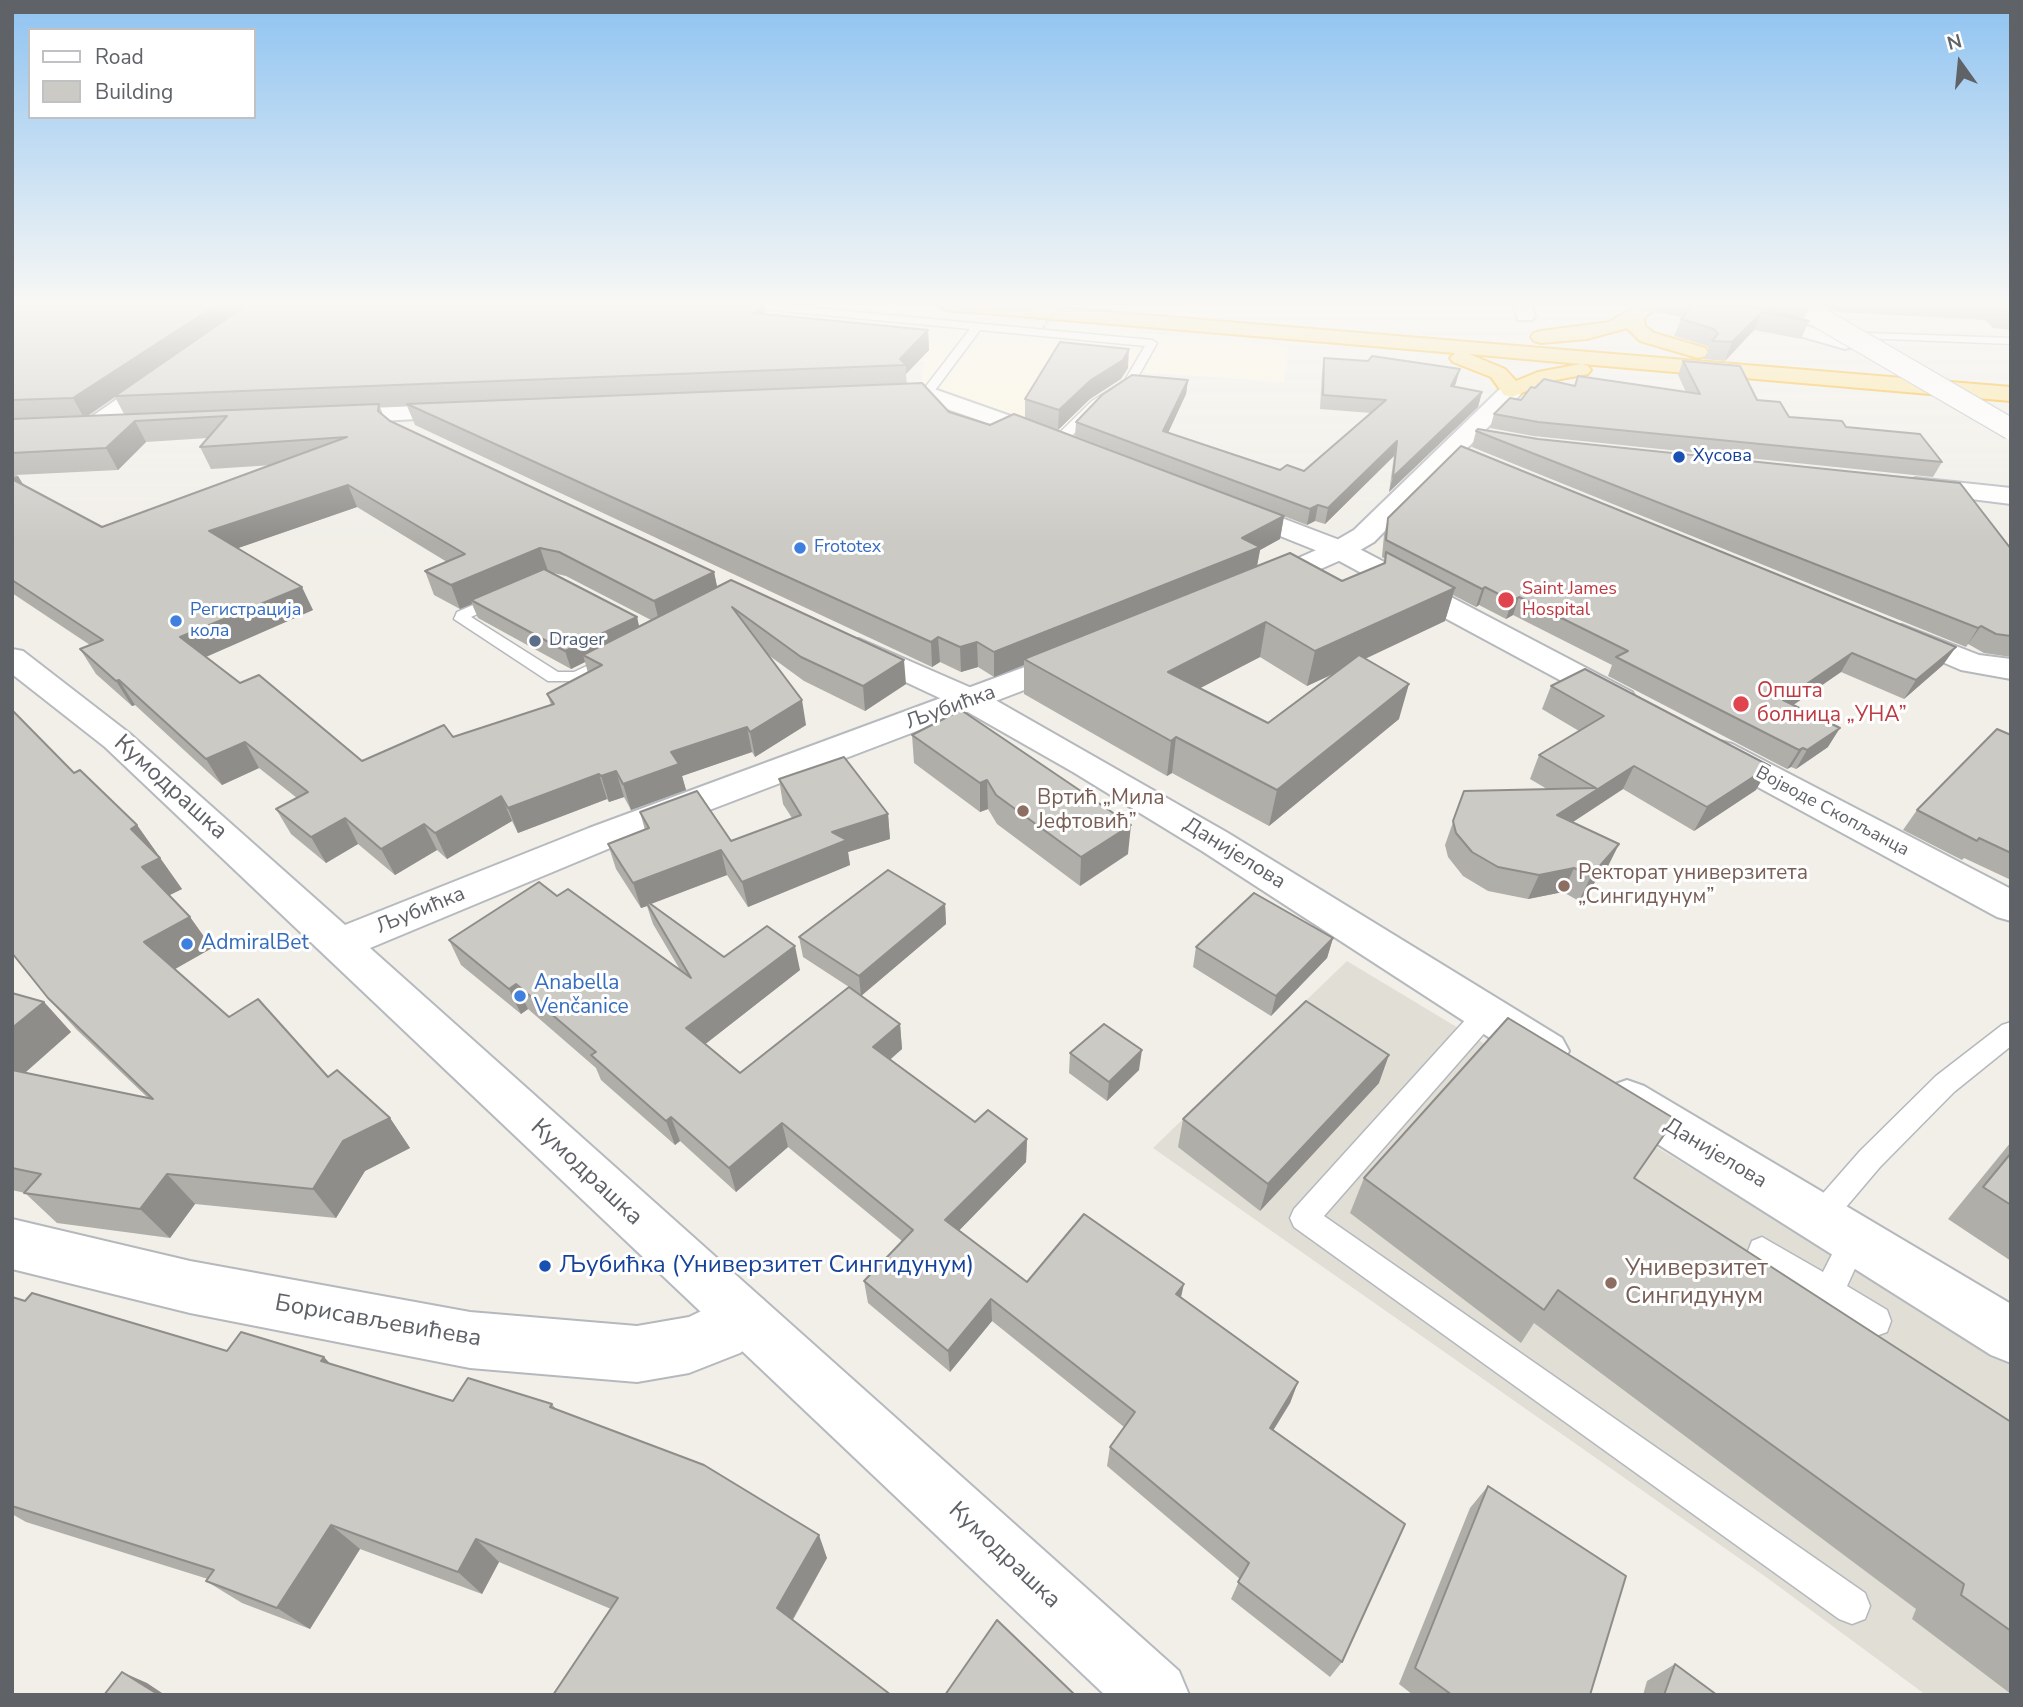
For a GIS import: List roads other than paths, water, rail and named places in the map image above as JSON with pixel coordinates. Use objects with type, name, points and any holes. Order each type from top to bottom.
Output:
[{"type":"highway","points":[[1507,384],[1512,390],[1527,384]]},
{"type":"highway","points":[[1879,384],[2011,394]]},
{"type":"street","points":[[92,427],[155,384]]},
{"type":"street","points":[[1933,384],[2011,429]]},
{"type":"street","points":[[1237,594],[1340,550],[1364,536],[1473,446],[1512,390]]},
{"type":"street","points":[[857,395],[926,394],[1085,451]]},
{"type":"street","points":[[312,418],[476,410]]},
{"type":"street","points":[[408,413],[400,430],[432,447]]},
{"type":"street","points":[[65,429],[133,426]]},
{"type":"street","points":[[1888,483],[2011,496]]},
{"type":"street","points":[[1213,500],[1340,550],[1642,710]]},
{"type":"street","points":[[1883,626],[1972,663],[2011,669]]},
{"type":"street","name":"Данијелова","points":[[826,633],[971,700],[1215,842],[1486,1014],[2011,1335]]},
{"type":"street","name":"Љубићка","points":[[339,944],[602,838],[1096,651]]},
{"type":"street","name":"Кумодрашка","points":[[16,663],[117,740],[1155,1695]]},
{"type":"street","name":"Војводе Скопљанца","points":[[1691,737],[2011,907]]},
{"type":"street","name":"Борисављевићева","points":[[12,1244],[190,1287],[470,1340],[637,1354],[689,1345],[720,1333],[743,1318]]},
{"type":"lane","points":[[926,394],[934,384]]},
{"type":"lane","points":[[1059,441],[1096,404],[1127,384]]},
{"type":"lane","points":[[517,590],[471,611],[462,619],[554,677],[576,677],[624,653]]},
{"type":"lane","points":[[1486,1014],[1304,1218],[1852,1606]]},
{"type":"lane","points":[[1819,1217],[1870,1159],[1937,1093],[1973,1060],[2011,1032]]},
{"type":"lane","points":[[1829,1292],[1854,1240]]},
{"type":"lane","points":[[1762,1251],[1876,1321]]},
{"type":"place","name":"Хусова","points":[[1679,457]]},
{"type":"place","name":"Frototex","points":[[800,548]]},
{"type":"place","name":"Saint James Hospital","points":[[1506,600]]},
{"type":"place","name":"Регистрација кола","points":[[176,621]]},
{"type":"place","name":"Drager","points":[[535,641]]},
{"type":"place","name":"Општа болница „УНА”","points":[[1741,704]]},
{"type":"place","name":"Вртић „Мила Јефтовић”","points":[[1023,811]]},
{"type":"place","name":"Ректорат универзитета „Сингидунум”","points":[[1564,886]]},
{"type":"place","name":"AdmiralBet","points":[[187,944]]},
{"type":"place","name":"Anabella Venčanice","points":[[520,996]]},
{"type":"place","name":"Љубићка (Универзитет Сингидунум)","points":[[545,1266]]},
{"type":"place","name":"Универзитет Сингидунум","points":[[1611,1283]]}]
